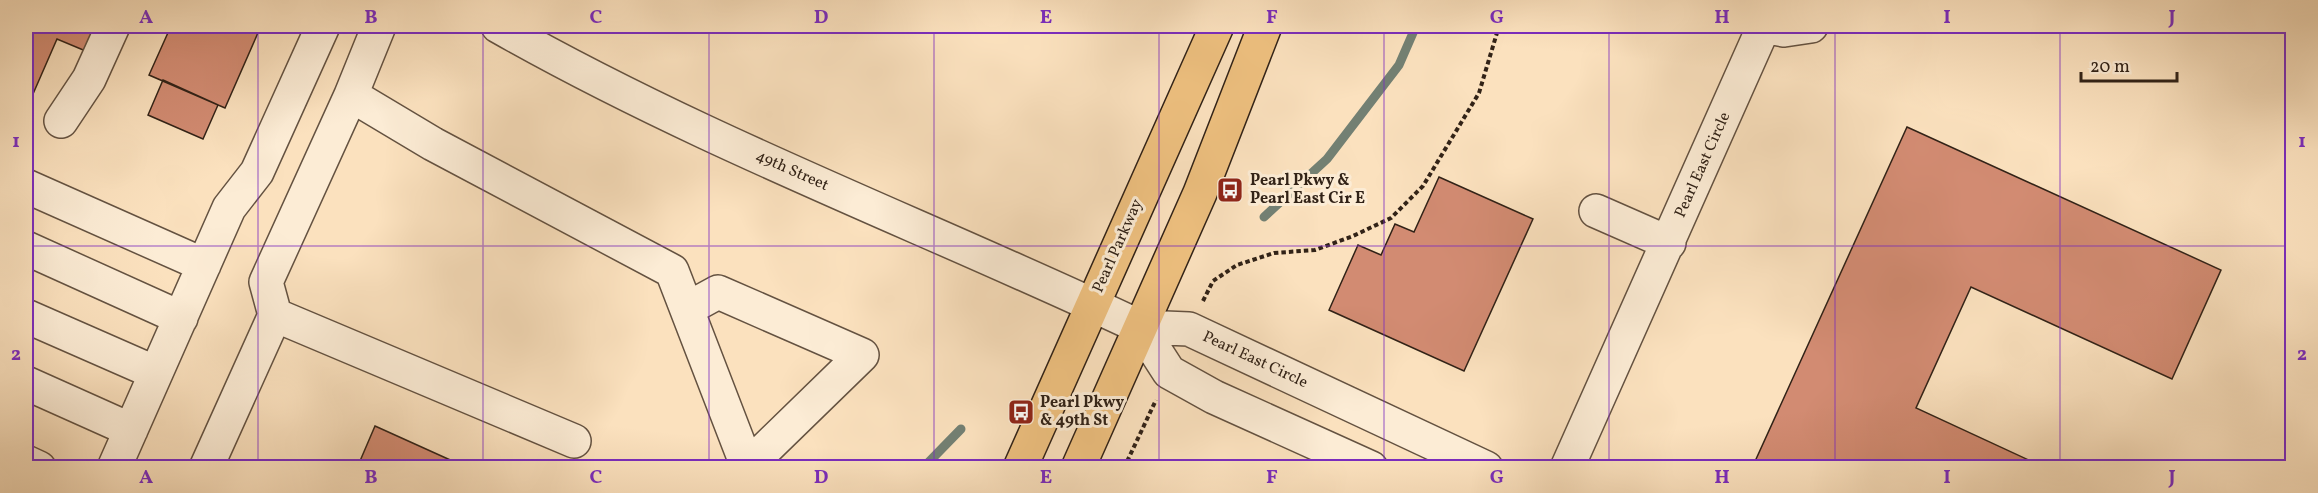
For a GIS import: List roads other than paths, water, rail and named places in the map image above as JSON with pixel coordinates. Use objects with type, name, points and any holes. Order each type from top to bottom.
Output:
[{"type":"main road","name":"Pearl Parkway","points":[[1020,468],[1217,26]]},
{"type":"main road","points":[[1078,468],[1200,193],[1265,26]]},
{"type":"street","points":[[61,121],[89,79],[113,26]]},
{"type":"street","points":[[114,468],[229,208],[257,172],[323,26]]},
{"type":"street","points":[[206,468],[275,315],[266,282],[351,95],[379,26]]},
{"type":"street","name":"49th Street","points":[[498,26],[565,64],[670,117],[1140,327]]},
{"type":"street","points":[[1764,26],[1784,30],[1811,26]]},
{"type":"street","name":"Pearl East Circle","points":[[1567,468],[1764,26]]},
{"type":"street","points":[[351,95],[433,144],[672,272],[748,466],[862,355],[718,292],[687,309]]},
{"type":"street","points":[[257,172],[305,194]]},
{"type":"street","points":[[28,193],[204,265]]},
{"type":"street","points":[[1596,211],[1669,243]]},
{"type":"street","points":[[26,248],[181,318]]},
{"type":"street","points":[[275,315],[574,441]]},
{"type":"street","points":[[26,316],[156,373]]},
{"type":"street","points":[[1140,327],[1169,372],[1214,397],[1371,468]]},
{"type":"street","name":"Pearl East Circle","points":[[1140,327],[1189,329],[1486,468]]},
{"type":"street","points":[[26,383],[131,430]]},
{"type":"street","points":[[26,462],[39,468]]},
{"type":"waterway","points":[[1264,217],[1327,159],[1399,65],[1416,26]]},
{"type":"waterway","points":[[923,468],[961,429]]},
{"type":"place","name":"Pearl Pkwy & Pearl East Cir E","points":[[1230,190]]},
{"type":"place","name":"Pearl Pkwy & 49th St","points":[[1021,412]]}]
